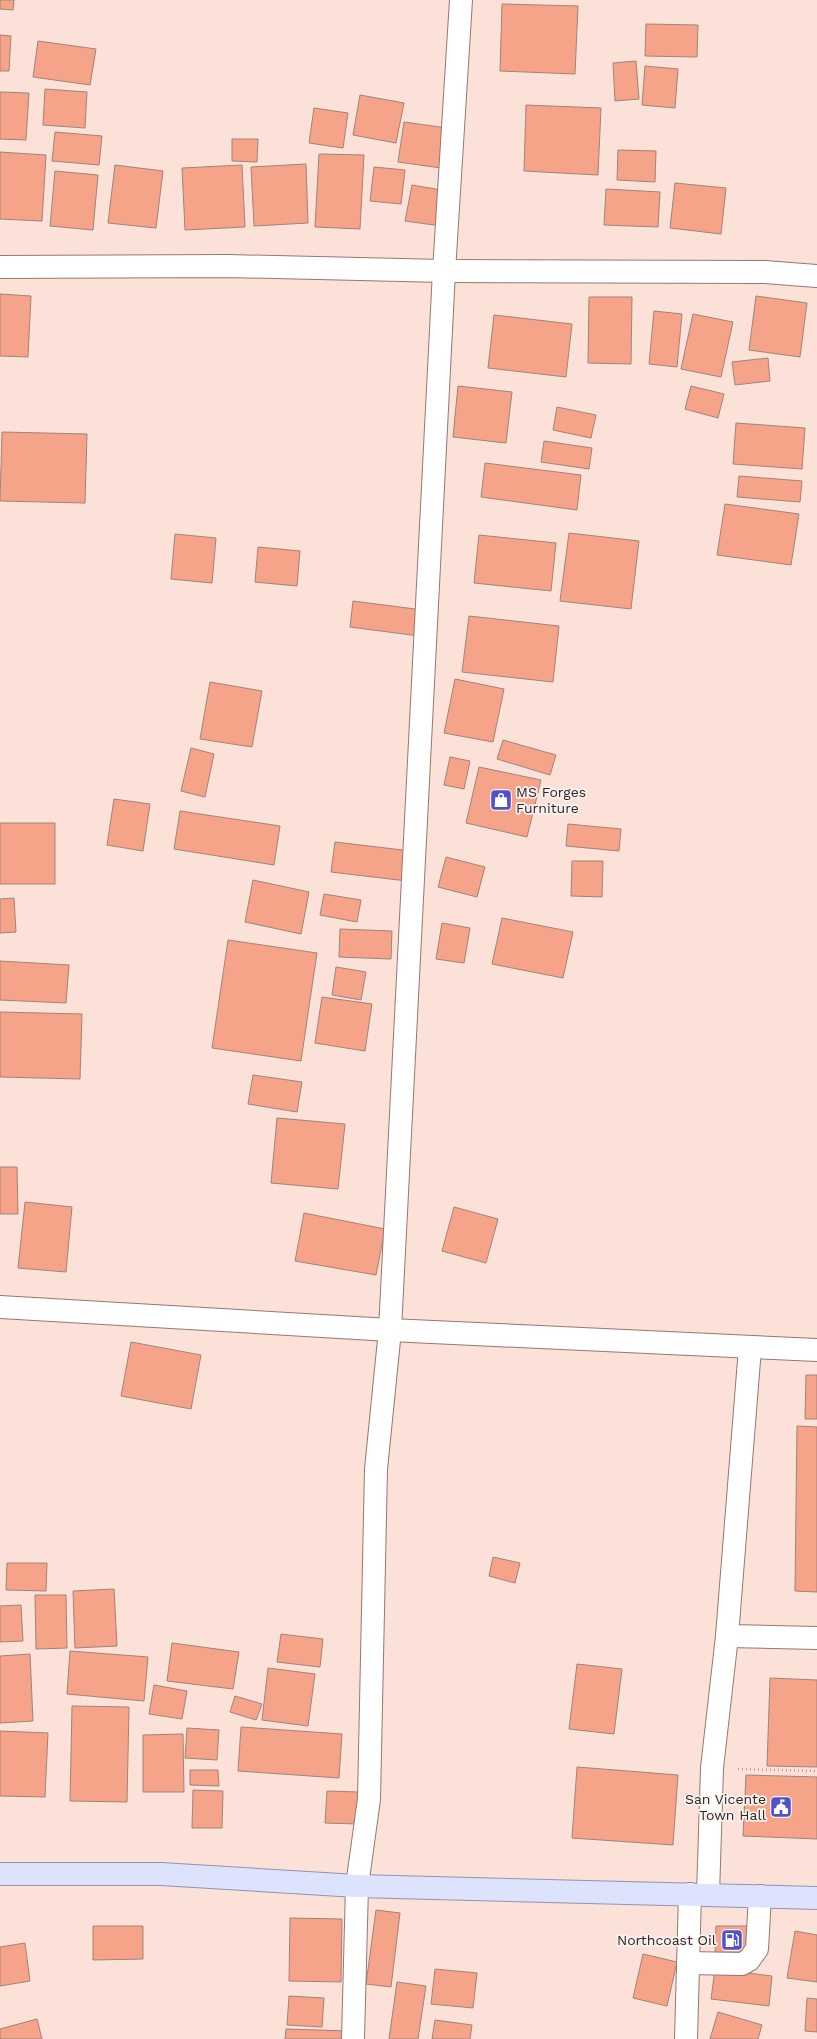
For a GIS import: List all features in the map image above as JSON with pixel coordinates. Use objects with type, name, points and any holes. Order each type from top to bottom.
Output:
[{"type":"main road","points":[[0,1874],[161,1874],[357,1886],[817,1898]]},
{"type":"street","points":[[353,2039],[357,1886],[369,1798],[376,1469],[390,1330],[444,271],[461,0]]},
{"type":"street","points":[[0,267],[228,266],[444,271],[765,272],[817,276]]},
{"type":"street","points":[[0,1307],[390,1330],[817,1350]]},
{"type":"street","points":[[686,2039],[688,1962],[699,1894],[727,1636],[750,1348]]},
{"type":"street","points":[[727,1636],[817,1638]]},
{"type":"street","points":[[688,1962],[742,1964],[749,1960],[757,1949],[760,1896]]},
{"type":"path","points":[[712,1768],[817,1771]]},
{"type":"building","points":[[0,0],[14,0],[13,10],[0,9]]},
{"type":"building","points":[[502,4],[578,6],[575,74],[500,71]]},
{"type":"building","points":[[646,24],[698,25],[697,57],[645,56]]},
{"type":"building","points":[[0,35],[11,36],[9,71],[0,71]]},
{"type":"building","points":[[38,41],[96,49],[90,85],[33,77]]},
{"type":"building","points":[[636,61],[639,99],[615,101],[613,63]]},
{"type":"building","points":[[645,66],[678,69],[675,108],[642,105]]},
{"type":"building","points":[[45,89],[87,92],[85,128],[43,125]]},
{"type":"building","points":[[0,92],[29,93],[26,140],[0,139]]},
{"type":"building","points":[[360,95],[404,103],[396,143],[353,135]]},
{"type":"building","points":[[526,105],[601,108],[598,175],[524,171]]},
{"type":"building","points":[[314,108],[348,113],[343,148],[309,143]]},
{"type":"building","points":[[404,122],[447,128],[441,168],[398,162]]},
{"type":"building","points":[[55,132],[102,136],[99,165],[52,161]]},
{"type":"building","points":[[232,139],[258,139],[257,162],[232,161]]},
{"type":"building","points":[[618,150],[656,151],[655,182],[617,180]]},
{"type":"building","points":[[0,152],[46,155],[42,221],[0,219]]},
{"type":"building","points":[[319,154],[364,155],[360,229],[315,227]]},
{"type":"building","points":[[306,164],[308,223],[254,226],[251,167]]},
{"type":"building","points":[[115,165],[163,171],[156,228],[108,223]]},
{"type":"building","points":[[242,165],[245,227],[185,230],[182,168]]},
{"type":"building","points":[[374,167],[405,170],[401,204],[370,201]]},
{"type":"building","points":[[55,171],[98,175],[93,230],[50,226]]},
{"type":"building","points":[[675,183],[726,188],[721,234],[670,228]]},
{"type":"building","points":[[412,185],[447,191],[441,226],[405,221]]},
{"type":"building","points":[[606,189],[660,192],[658,227],[604,225]]},
{"type":"building","points":[[0,294],[31,296],[28,357],[0,356]]},
{"type":"building","points":[[756,296],[807,303],[800,357],[749,350]]},
{"type":"building","points":[[589,297],[632,297],[631,364],[588,363]]},
{"type":"building","points":[[654,311],[682,314],[677,367],[649,364]]},
{"type":"building","points":[[693,314],[733,322],[721,377],[681,369]]},
{"type":"building","points":[[494,315],[572,324],[566,377],[488,368]]},
{"type":"building","points":[[768,358],[770,381],[735,385],[732,362]]},
{"type":"building","points":[[458,386],[512,392],[506,443],[453,437]]},
{"type":"building","points":[[691,386],[724,394],[718,418],[685,409]]},
{"type":"building","points":[[557,407],[596,415],[591,438],[553,430]]},
{"type":"building","points":[[736,423],[805,428],[802,469],[733,464]]},
{"type":"building","points":[[2,432],[87,434],[85,503],[0,501]]},
{"type":"building","points":[[544,441],[592,448],[589,469],[541,462]]},
{"type":"building","points":[[485,463],[581,475],[577,510],[481,497]]},
{"type":"building","points":[[739,476],[802,481],[800,502],[737,497]]},
{"type":"building","points":[[725,504],[799,514],[791,565],[717,555]]},
{"type":"building","points":[[569,533],[639,541],[631,609],[560,601]]},
{"type":"building","points":[[175,534],[216,538],[212,583],[171,579]]},
{"type":"building","points":[[479,535],[556,543],[551,591],[474,583]]},
{"type":"building","points":[[258,547],[300,551],[297,586],[255,582]]},
{"type":"building","points":[[353,601],[423,610],[419,636],[350,627]]},
{"type":"building","points":[[469,616],[559,626],[553,682],[462,672]]},
{"type":"building","points":[[455,679],[504,689],[493,742],[444,733]]},
{"type":"building","points":[[210,682],[262,691],[252,747],[200,739]]},
{"type":"building","points":[[503,740],[556,755],[550,775],[497,759]]},
{"type":"building","points":[[191,748],[214,754],[205,797],[181,791]]},
{"type":"building","points":[[450,757],[470,761],[464,789],[444,785]]},
{"type":"building","points":[[479,767],[541,780],[527,837],[466,823]]},
{"type":"building","points":[[114,799],[150,804],[143,851],[107,845]]},
{"type":"building","points":[[180,811],[280,826],[274,865],[174,849]]},
{"type":"building","points":[[0,823],[55,823],[55,884],[0,884]]},
{"type":"building","points":[[568,824],[621,829],[619,851],[566,846]]},
{"type":"building","points":[[335,842],[411,851],[407,881],[331,872]]},
{"type":"building","points":[[446,857],[485,867],[477,897],[438,887]]},
{"type":"building","points":[[572,861],[603,861],[602,897],[571,896]]},
{"type":"building","points":[[253,880],[309,892],[301,934],[245,922]]},
{"type":"building","points":[[324,894],[361,900],[357,922],[320,915]]},
{"type":"building","points":[[14,898],[16,932],[0,933],[0,899]]},
{"type":"building","points":[[502,918],[573,932],[563,978],[492,964]]},
{"type":"building","points":[[442,923],[470,928],[464,963],[436,959]]},
{"type":"building","points":[[340,929],[392,931],[391,959],[339,957]]},
{"type":"building","points":[[228,940],[317,953],[301,1061],[212,1048]]},
{"type":"building","points":[[0,961],[69,965],[66,1003],[0,1000]]},
{"type":"building","points":[[336,967],[366,972],[361,1000],[332,995]]},
{"type":"building","points":[[322,997],[372,1004],[365,1051],[315,1043]]},
{"type":"building","points":[[0,1012],[82,1014],[80,1079],[0,1077]]},
{"type":"building","points":[[253,1075],[302,1082],[297,1112],[248,1104]]},
{"type":"building","points":[[277,1118],[345,1124],[338,1189],[271,1183]]},
{"type":"building","points":[[0,1167],[17,1167],[18,1214],[0,1214]]},
{"type":"building","points":[[25,1202],[72,1207],[66,1272],[18,1268]]},
{"type":"building","points":[[454,1207],[498,1219],[486,1263],[442,1251]]},
{"type":"building","points":[[304,1213],[385,1229],[376,1275],[295,1261]]},
{"type":"building","points":[[131,1342],[201,1355],[191,1409],[121,1396]]},
{"type":"building","points":[[806,1375],[817,1375],[817,1419],[805,1419]]},
{"type":"building","points":[[797,1426],[817,1427],[817,1592],[795,1591]]},
{"type":"building","points":[[493,1557],[520,1563],[515,1583],[489,1576]]},
{"type":"building","points":[[7,1563],[47,1563],[46,1591],[6,1590]]},
{"type":"building","points":[[114,1589],[117,1646],[75,1648],[73,1591]]},
{"type":"building","points":[[35,1595],[66,1595],[67,1648],[36,1649]]},
{"type":"building","points":[[21,1605],[23,1641],[0,1642],[0,1606]]},
{"type":"building","points":[[281,1634],[323,1639],[320,1667],[277,1662]]},
{"type":"building","points":[[172,1643],[239,1652],[233,1689],[167,1681]]},
{"type":"building","points":[[70,1651],[148,1657],[144,1701],[67,1694]]},
{"type":"building","points":[[30,1654],[33,1721],[0,1723],[0,1656]]},
{"type":"building","points":[[577,1664],[622,1669],[614,1734],[569,1729]]},
{"type":"building","points":[[268,1668],[315,1674],[308,1726],[262,1720]]},
{"type":"building","points":[[770,1678],[817,1680],[817,1767],[767,1766]]},
{"type":"building","points":[[154,1685],[187,1691],[182,1719],[149,1714]]},
{"type":"building","points":[[235,1696],[262,1704],[256,1720],[230,1712]]},
{"type":"building","points":[[72,1706],[129,1707],[127,1802],[70,1801]]},
{"type":"building","points":[[241,1727],[342,1734],[339,1778],[238,1771]]},
{"type":"building","points":[[187,1728],[219,1730],[217,1760],[185,1758]]},
{"type":"building","points":[[0,1731],[48,1733],[45,1797],[0,1796]]},
{"type":"building","points":[[183,1734],[184,1792],[143,1792],[143,1735]]},
{"type":"building","points":[[577,1767],[678,1775],[673,1845],[572,1838]]},
{"type":"building","points":[[190,1770],[218,1770],[219,1786],[190,1785]]},
{"type":"building","name":"San Vicente Town Hall","points":[[746,1775],[817,1777],[817,1839],[743,1836]]},
{"type":"building","points":[[193,1790],[223,1791],[222,1828],[192,1828]]},
{"type":"building","points":[[327,1791],[358,1792],[357,1824],[325,1823]]},
{"type":"building","points":[[376,1910],[400,1913],[391,1987],[366,1984]]},
{"type":"building","points":[[290,1918],[342,1919],[341,1982],[289,1981]]},
{"type":"building","points":[[93,1926],[143,1926],[143,1959],[93,1960]]},
{"type":"building","name":"Northcoast Oil","points":[[716,1926],[749,1926],[748,1955],[715,1954]]},
{"type":"building","points":[[795,1931],[817,1935],[817,1982],[787,1978]]},
{"type":"building","points":[[25,1943],[30,1981],[0,1986],[0,1947]]},
{"type":"building","points":[[643,1954],[677,1962],[667,2006],[633,1998]]},
{"type":"building","points":[[435,1969],[477,1973],[473,2008],[431,2004]]},
{"type":"building","points":[[715,1969],[772,1976],[769,2006],[711,1999]]},
{"type":"building","points":[[397,1982],[426,1986],[418,2039],[389,2039]]},
{"type":"building","points":[[289,1996],[324,1998],[322,2027],[287,2025]]},
{"type":"building","points":[[807,1998],[817,1999],[817,2032],[805,2031]]},
{"type":"building","points":[[718,2012],[762,2025],[758,2039],[710,2039]]},
{"type":"building","points":[[37,2019],[42,2039],[0,2039],[0,2029]]},
{"type":"building","points":[[435,2020],[472,2025],[470,2039],[432,2039]]},
{"type":"building","points":[[286,2029],[348,2031],[348,2039],[285,2039]]},
{"type":"place","name":"MS Forges Furniture","points":[[501,800]]},
{"type":"place","name":"San Vicente Town Hall","points":[[781,1807]]},
{"type":"place","name":"Northcoast Oil","points":[[732,1940]]}]
